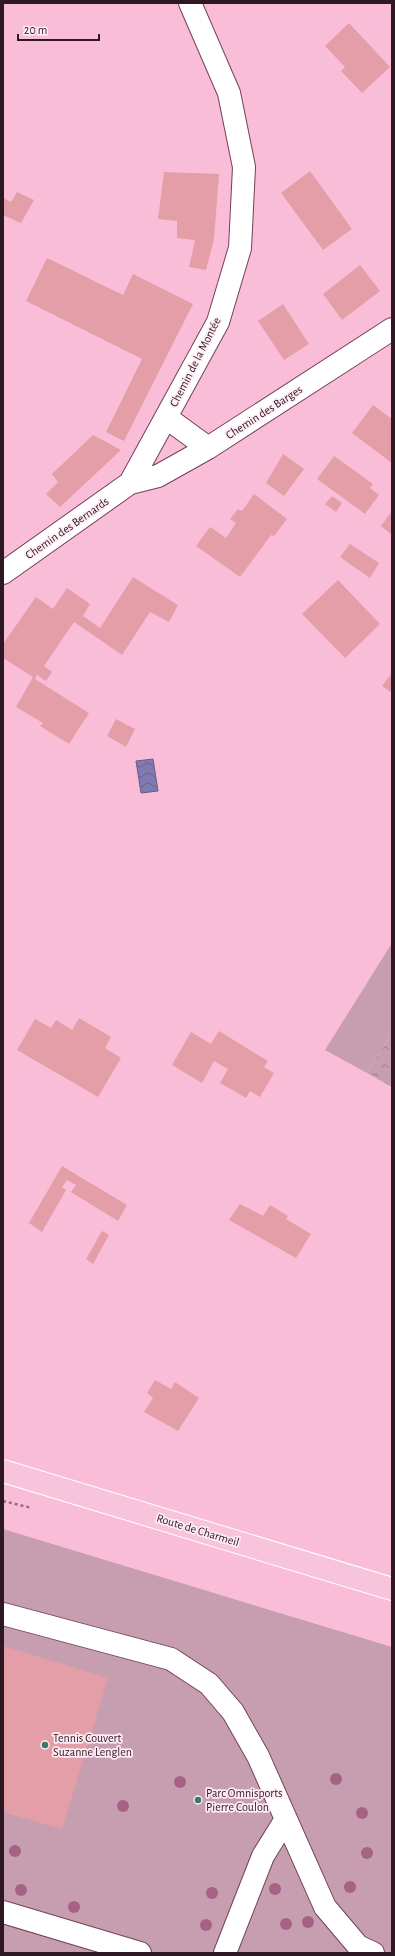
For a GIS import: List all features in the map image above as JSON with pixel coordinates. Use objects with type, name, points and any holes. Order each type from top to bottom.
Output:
[{"type":"main road","name":"Route de Charmeil","points":[[3,1471],[392,1589]]},
{"type":"street","name":"Chemin de la Montée","points":[[130,483],[167,418],[218,322],[240,248],[244,166],[229,93],[190,3]]},
{"type":"street","name":"Chemin des Barges","points":[[130,483],[158,476],[208,448],[392,329]]},
{"type":"street","points":[[167,418],[208,448]]},
{"type":"street","name":"Chemin des Bernards","points":[[3,573],[130,483]]},
{"type":"street","points":[[3,1614],[171,1659],[209,1684],[233,1712],[258,1756],[325,1907],[358,1946],[373,1953]]},
{"type":"street","points":[[225,1953],[263,1856],[286,1820]]},
{"type":"street","points":[[3,1912],[140,1953]]},
{"type":"green space","points":[[392,943],[392,1033],[367,1073],[325,1050]]},
{"type":"green space","points":[[392,1033],[392,1087],[367,1073]]},
{"type":"green space","name":"Parc Omnisports Pierre Coulon","points":[[3,1529],[392,1647],[392,1953],[3,1953]]},
{"type":"water","points":[[153,759],[158,791],[141,793],[136,761]]},
{"type":"building","points":[[349,23],[390,67],[362,93],[341,71],[345,67],[325,46]]},
{"type":"building","points":[[310,171],[352,229],[323,250],[281,193]]},
{"type":"building","points":[[164,172],[219,174],[214,239],[206,270],[189,267],[195,240],[177,238],[177,221],[158,219]]},
{"type":"building","points":[[17,192],[34,200],[21,223],[3,215],[3,198],[11,202]]},
{"type":"building","points":[[47,258],[123,295],[133,274],[193,304],[124,441],[106,432],[142,359],[26,301]]},
{"type":"building","points":[[360,265],[380,291],[342,320],[323,294]]},
{"type":"building","points":[[283,304],[309,344],[284,360],[258,321]]},
{"type":"building","points":[[373,405],[392,419],[392,463],[352,433]]},
{"type":"building","points":[[93,435],[121,450],[60,507],[46,494],[58,482],[52,474]]},
{"type":"building","points":[[283,454],[304,469],[284,496],[266,483]]},
{"type":"building","points":[[334,456],[373,484],[370,488],[379,495],[365,514],[317,479]]},
{"type":"building","points":[[254,494],[287,519],[274,536],[271,535],[240,577],[196,546],[210,527],[226,538],[236,523],[230,519],[238,509],[242,511]]},
{"type":"building","points":[[332,496],[342,503],[336,512],[325,504]]},
{"type":"building","points":[[392,511],[392,535],[381,526]]},
{"type":"building","points":[[350,544],[379,563],[370,578],[340,557]]},
{"type":"building","points":[[133,577],[178,605],[169,622],[150,612],[122,655],[74,622],[44,666],[52,672],[46,681],[37,675],[35,679],[89,713],[69,744],[40,726],[43,723],[16,707],[33,677],[3,658],[3,644],[36,597],[53,609],[67,588],[90,604],[83,616],[100,628]]},
{"type":"building","points":[[338,580],[380,624],[345,658],[302,614]]},
{"type":"building","points":[[392,673],[392,693],[382,686]]},
{"type":"building","points":[[116,719],[135,729],[126,747],[107,736]]},
{"type":"building","points":[[79,1018],[111,1037],[105,1048],[121,1058],[98,1097],[17,1050],[35,1019],[51,1028],[56,1020],[72,1030]]},
{"type":"building","points":[[219,1031],[268,1061],[264,1067],[274,1073],[260,1097],[250,1091],[246,1098],[220,1083],[228,1069],[214,1061],[202,1083],[172,1065],[191,1032],[211,1044]]},
{"type":"building","points":[[62,1166],[127,1205],[118,1221],[71,1192],[76,1185],[67,1180],[62,1187],[66,1190],[42,1232],[29,1223]]},
{"type":"building","points":[[240,1204],[263,1216],[270,1205],[288,1216],[286,1219],[311,1234],[296,1258],[229,1220]]},
{"type":"building","points":[[102,1231],[109,1235],[93,1264],[86,1259]]},
{"type":"building","points":[[155,1380],[171,1389],[175,1382],[199,1398],[178,1431],[144,1412],[153,1398],[147,1393]]},
{"type":"building","name":"Tennis Couvert Suzanne Lenglen","points":[[3,1646],[108,1678],[62,1829],[3,1812]]},
{"type":"place","name":"Tennis Couvert Suzanne Lenglen","points":[[45,1745]]},
{"type":"place","name":"Parc Omnisports Pierre Coulon","points":[[198,1800]]}]
